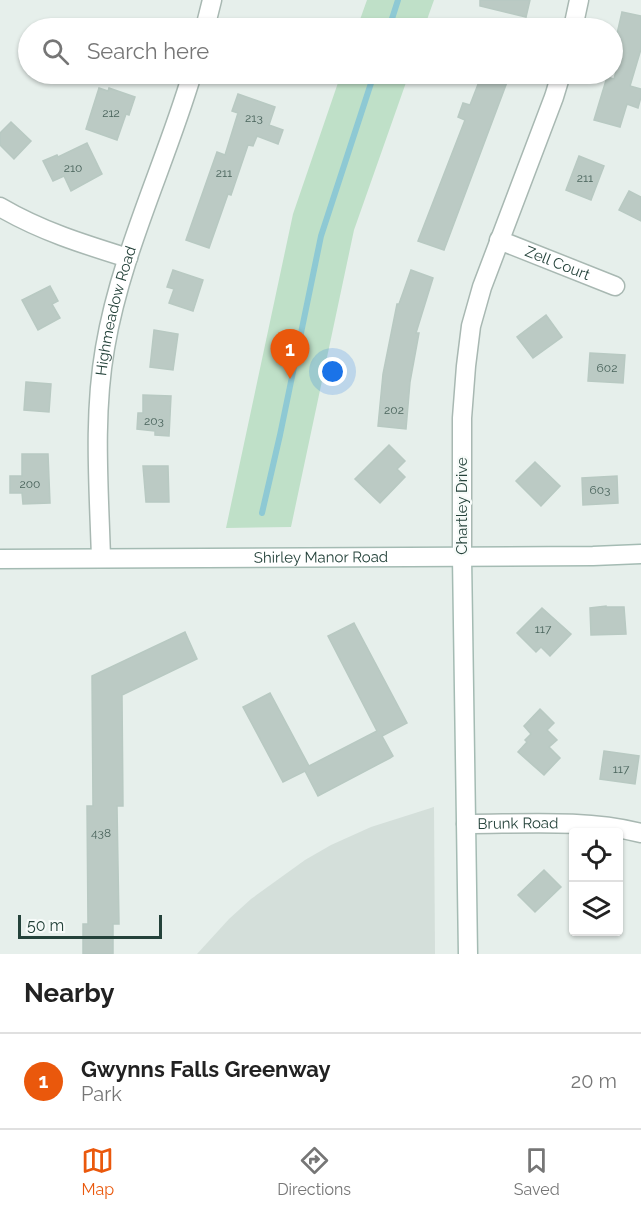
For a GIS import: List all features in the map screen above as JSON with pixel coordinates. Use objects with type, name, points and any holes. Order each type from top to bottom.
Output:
[{"type":"street","points":[[208,18],[212,0]]},
{"type":"street","points":[[575,18],[579,0]]},
{"type":"street","name":"Highmeadow Road","points":[[101,558],[98,430],[100,386],[112,314],[128,258],[189,84]]},
{"type":"street","name":"Chartley Drive","points":[[468,954],[462,557],[462,418],[466,366],[471,327],[482,287],[558,84]]},
{"type":"street","points":[[0,207],[26,222],[69,240],[128,258]]},
{"type":"street","name":"Zell Court","points":[[499,240],[615,286]]},
{"type":"street","name":"Shirley Manor Road","points":[[0,559],[641,554]]},
{"type":"street","name":"Brunk Road","points":[[466,824],[582,824],[624,829],[641,834]]},
{"type":"shaded area","points":[[434,807],[435,954],[197,954],[251,899],[305,860],[371,827]]},
{"type":"green space","points":[[367,0],[434,0],[428,18],[361,18]]},
{"type":"green space","points":[[338,84],[405,84],[354,230],[291,527],[226,528],[293,214]]},
{"type":"building","points":[[480,0],[530,0],[526,17],[480,6]]},
{"type":"building","points":[[622,12],[641,16],[641,49],[630,86],[641,89],[641,97],[638,108],[627,104],[620,127],[594,120],[605,84],[623,84],[623,18],[621,18]]},
{"type":"building","points":[[478,84],[506,84],[444,250],[418,241],[465,120],[458,117],[463,103],[470,105]]},
{"type":"building","points":[[99,88],[108,91],[109,88],[135,97],[117,140],[86,129]]},
{"type":"building","points":[[238,94],[275,107],[269,125],[283,130],[278,144],[257,136],[253,146],[248,145],[231,195],[228,194],[209,248],[186,240],[217,152],[225,155],[238,113],[232,111]]},
{"type":"building","points":[[11,122],[31,141],[14,159],[0,145],[0,133]]},
{"type":"building","points":[[87,143],[102,174],[71,191],[64,176],[53,181],[43,161],[57,155],[58,157]]},
{"type":"building","points":[[579,156],[604,166],[591,200],[566,190]]},
{"type":"building","points":[[629,191],[641,197],[641,221],[619,210]]},
{"type":"building","points":[[173,270],[203,280],[193,311],[169,303],[174,289],[167,287]]},
{"type":"building","points":[[411,270],[433,278],[416,333],[419,333],[410,382],[406,429],[378,426],[383,374],[397,304],[399,304]]},
{"type":"building","points":[[50,286],[58,301],[52,304],[60,318],[38,330],[22,300]]},
{"type":"building","points":[[546,315],[562,337],[533,358],[517,337]]},
{"type":"building","points":[[154,330],[178,334],[173,370],[150,367]]},
{"type":"building","points":[[590,353],[625,355],[623,383],[588,381]]},
{"type":"building","points":[[26,382],[51,384],[49,412],[24,410]]},
{"type":"building","points":[[143,395],[171,396],[169,436],[155,435],[155,431],[137,429],[138,413],[143,413]]},
{"type":"building","points":[[389,445],[405,461],[397,469],[405,477],[380,503],[355,479]]},
{"type":"building","points":[[22,454],[48,454],[50,503],[23,504],[22,493],[10,493],[10,476],[22,476]]},
{"type":"building","points":[[535,462],[560,486],[541,506],[516,481]]},
{"type":"building","points":[[143,466],[168,466],[169,502],[146,502]]},
{"type":"building","points":[[617,476],[618,503],[583,505],[582,478]]},
{"type":"building","points":[[624,607],[626,634],[591,635],[590,608]]},
{"type":"building","points":[[542,608],[571,634],[550,656],[541,647],[536,652],[517,633]]},
{"type":"building","points":[[354,623],[407,723],[382,736],[393,756],[318,796],[305,771],[283,782],[243,707],[270,693],[309,766],[377,731],[328,636]]},
{"type":"building","points":[[185,632],[197,659],[122,695],[123,806],[117,806],[119,924],[113,924],[113,954],[83,954],[83,924],[88,924],[87,806],[93,806],[92,676]]},
{"type":"building","points":[[540,709],[554,723],[547,730],[557,740],[549,747],[560,758],[544,775],[518,752],[531,734],[524,726]]},
{"type":"building","points":[[604,751],[639,756],[635,784],[600,779]]},
{"type":"building","points":[[544,870],[561,887],[535,912],[518,895]]},
{"type":"waterway","points":[[392,18],[398,0]]},
{"type":"waterway","points":[[262,513],[321,236],[371,84]]},
{"type":"place","name":"Gwynns Falls Greenway","points":[[290,379]]}]
